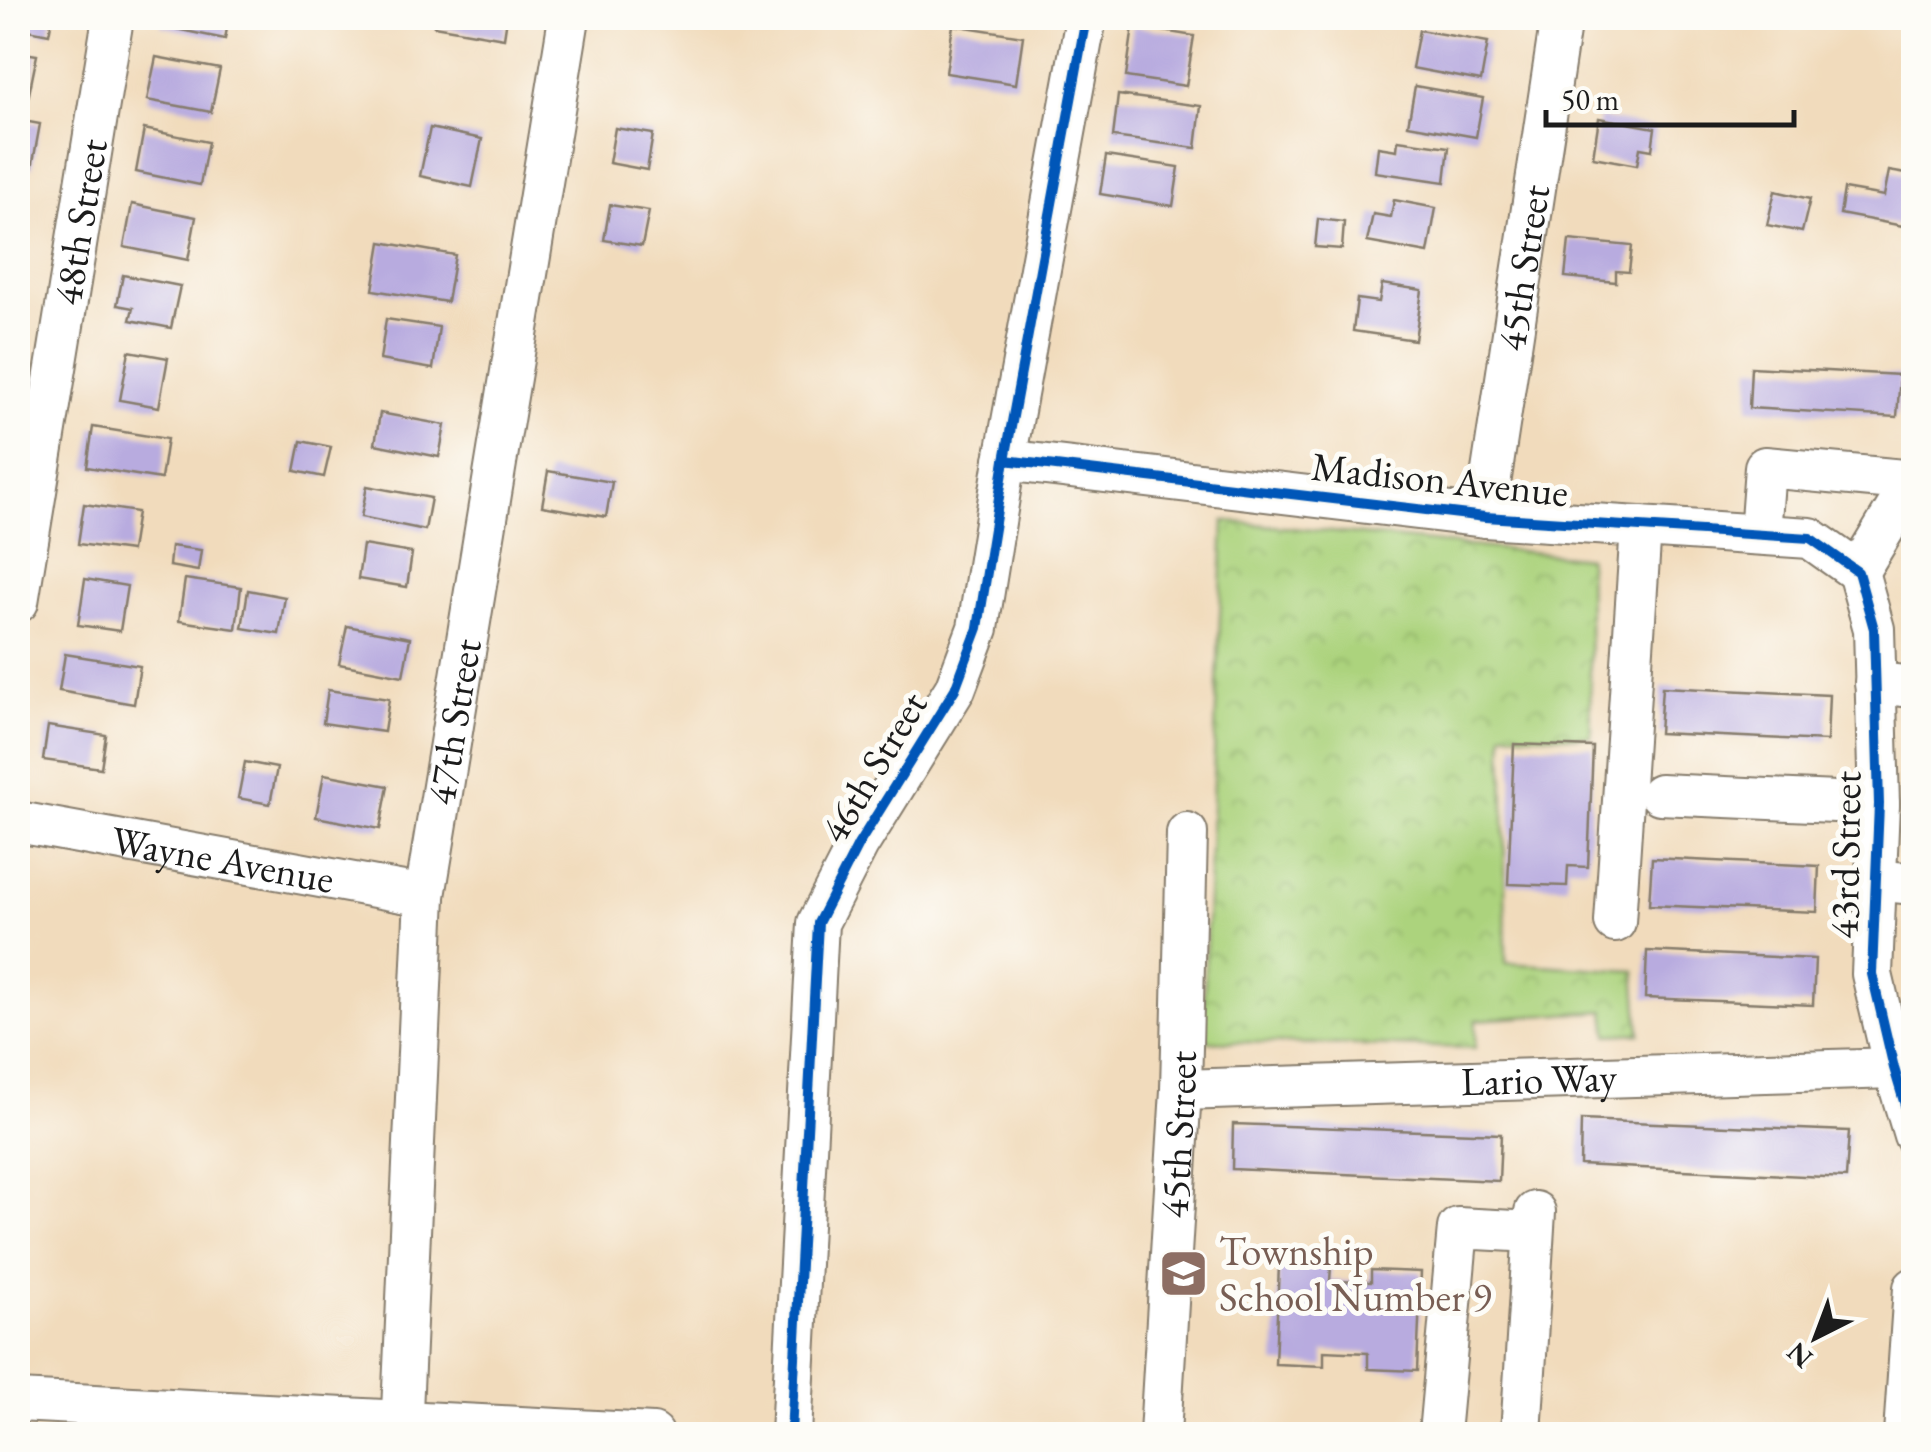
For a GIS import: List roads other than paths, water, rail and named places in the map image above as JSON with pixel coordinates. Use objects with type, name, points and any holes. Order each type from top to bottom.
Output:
[{"type":"street","name":"48th Street","points":[[18,602],[113,18]]},
{"type":"street","name":"47th Street","points":[[402,1428],[425,896],[570,18]]},
{"type":"street","name":"46th Street","points":[[790,1434],[818,923],[858,844],[955,689],[978,628],[1086,18]]},
{"type":"street","name":"45th Street","points":[[1485,517],[1560,18]]},
{"type":"street","name":"Madison Avenue","points":[[1005,460],[1485,517],[1810,538],[1858,572]]},
{"type":"street","points":[[1760,534],[1765,467],[1913,481],[1858,572]]},
{"type":"street","points":[[1615,922],[1641,527]]},
{"type":"street","name":"43rd Street","points":[[1858,572],[1894,685],[1879,804],[1894,882],[1872,974],[1914,1135]]},
{"type":"street","points":[[1660,794],[1879,804]]},
{"type":"street","name":"Wayne Avenue","points":[[18,822],[425,896]]},
{"type":"street","name":"45th Street","points":[[1160,1434],[1181,1090],[1187,832]]},
{"type":"street","name":"Lario Way","points":[[1181,1090],[1894,1068]]},
{"type":"street","points":[[1439,1434],[1458,1228],[1534,1222],[1521,1434]]},
{"type":"street","points":[[1904,1434],[1914,1288]]},
{"type":"street","points":[[18,1401],[402,1428],[653,1434]]},
{"type":"place","name":"Township School Number 9","points":[[1184,1274]]}]
